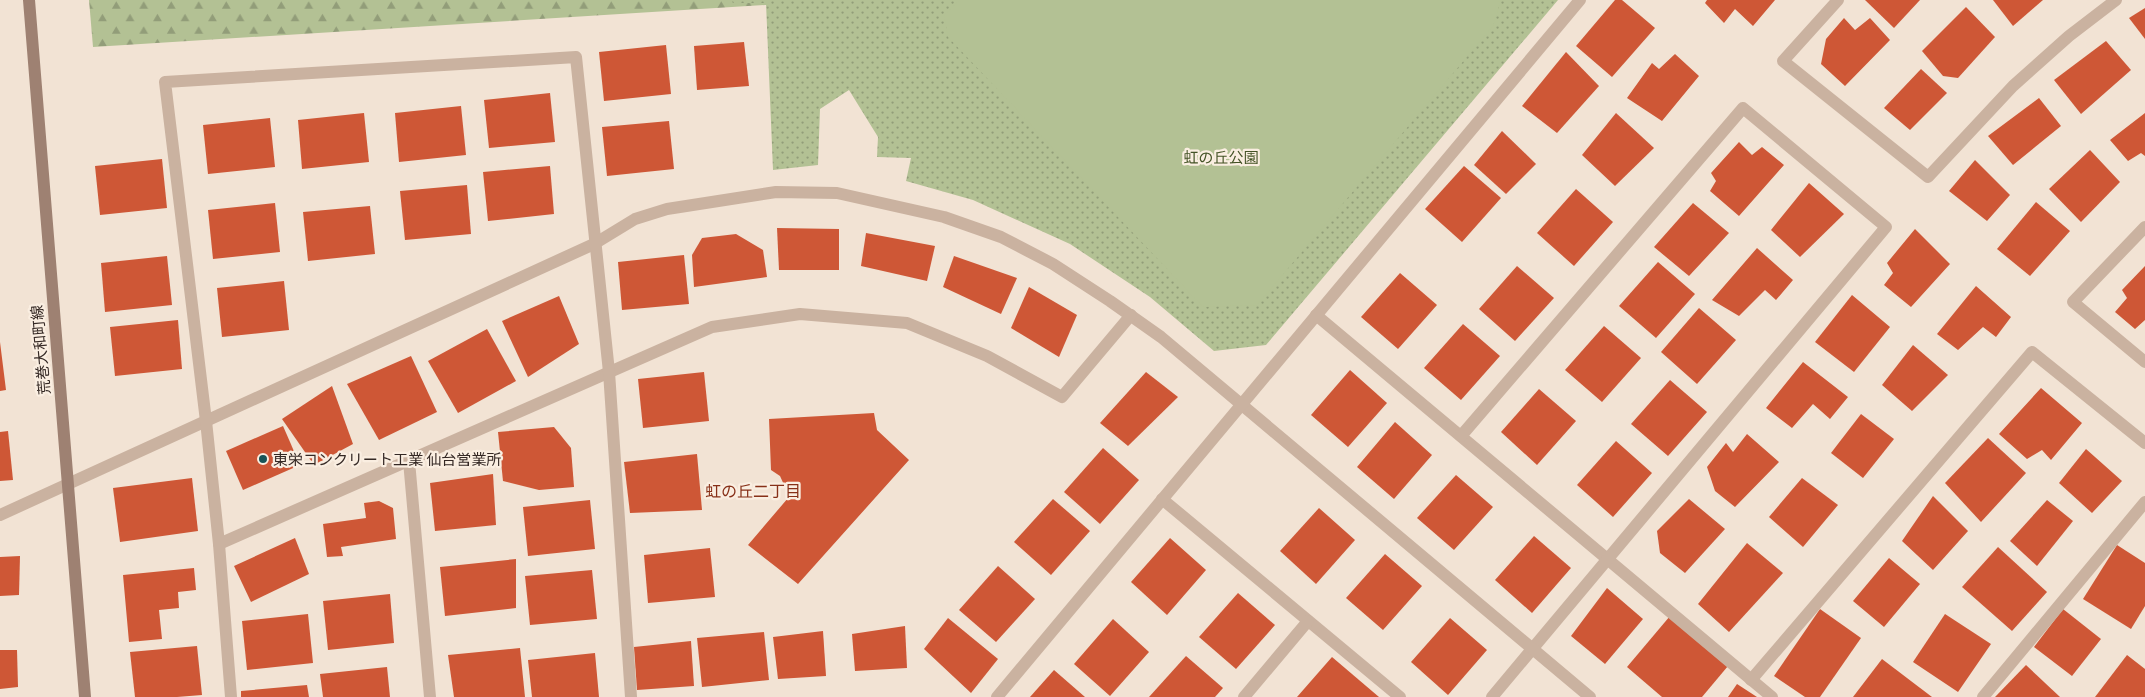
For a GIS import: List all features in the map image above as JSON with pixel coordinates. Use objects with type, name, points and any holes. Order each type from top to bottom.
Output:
[{"type":"street","name":"荒巻大和町線","points":[[29,0],[84,697]]},
{"type":"street","points":[[997,697],[1580,0]]},
{"type":"street","points":[[1838,0],[1783,61],[1928,177],[2013,86],[2069,36],[2116,0]]},
{"type":"street","points":[[231,697],[219,544],[206,421],[165,82],[576,57],[608,372],[631,697]]},
{"type":"street","points":[[1461,436],[1743,108],[1886,227],[1492,697]]},
{"type":"street","points":[[0,515],[594,244],[635,219],[667,209],[776,192],[837,193],[944,217],[1001,237],[1053,264],[1131,315],[1161,337],[1590,697]]},
{"type":"street","points":[[2145,227],[2073,302],[2145,362]]},
{"type":"street","points":[[219,544],[712,328],[800,314],[906,323],[987,356],[1062,397],[1131,315]]},
{"type":"street","points":[[1316,315],[1772,697]]},
{"type":"street","points":[[1751,680],[2032,352],[2145,443]]},
{"type":"street","points":[[409,461],[430,697]]},
{"type":"street","points":[[1162,499],[1400,697]]},
{"type":"street","points":[[1983,697],[2145,502]]},
{"type":"street","points":[[1244,697],[1308,621]]},
{"type":"green space","points":[[89,0],[814,0],[813,2],[93,47]]},
{"type":"green space","name":"虹の丘公園","points":[[731,0],[1558,0],[1266,345],[1214,351],[1150,297],[1070,244],[973,200],[906,181],[911,158],[877,157],[878,137],[849,90],[820,109],[818,165],[773,170],[766,3],[733,3]]},
{"type":"green space","name":"虹の丘公園","points":[[960,0],[1498,0],[1500,3],[1493,26],[1257,305],[1203,307],[948,37],[944,15]]},
{"type":"building","points":[[1615,0],[1622,0],[1655,28],[1612,77],[1576,46]]},
{"type":"building","points":[[1707,0],[1775,0],[1753,26],[1735,9],[1724,23],[1705,3]]},
{"type":"building","points":[[1865,0],[1920,0],[1894,28]]},
{"type":"building","points":[[1993,0],[2043,0],[2013,26]]},
{"type":"building","points":[[1966,7],[1995,37],[1958,78],[1943,76],[1922,51]]},
{"type":"building","points":[[2145,8],[2145,39],[2129,18]]},
{"type":"building","points":[[1844,18],[1855,30],[1870,18],[1890,40],[1845,86],[1821,64],[1826,39]]},
{"type":"building","points":[[2106,41],[2131,70],[2081,114],[2054,80]]},
{"type":"building","points":[[744,42],[749,86],[697,90],[694,46]]},
{"type":"building","points":[[666,45],[671,94],[604,101],[599,52]]},
{"type":"building","points":[[1566,52],[1599,86],[1557,133],[1522,106]]},
{"type":"building","points":[[1675,54],[1699,76],[1662,121],[1627,98],[1652,63],[1659,69]]},
{"type":"building","points":[[1921,69],[1947,93],[1910,130],[1884,108]]},
{"type":"building","points":[[550,93],[555,142],[489,148],[484,100]]},
{"type":"building","points":[[2039,98],[2061,126],[2013,165],[1988,136]]},
{"type":"building","points":[[461,106],[466,155],[399,162],[395,113]]},
{"type":"building","points":[[364,113],[369,162],[302,169],[298,120]]},
{"type":"building","points":[[1616,113],[1654,148],[1615,186],[1582,155]]},
{"type":"building","points":[[2145,113],[2145,156],[2141,153],[2128,161],[2110,140]]},
{"type":"building","points":[[270,118],[275,167],[208,174],[203,125]]},
{"type":"building","points":[[669,121],[674,169],[607,176],[602,127]]},
{"type":"building","points":[[1502,131],[1536,164],[1506,194],[1474,165]]},
{"type":"building","points":[[1739,142],[1752,155],[1762,147],[1784,165],[1739,216],[1710,191],[1716,181],[1711,173]]},
{"type":"building","points":[[2090,150],[2120,182],[2081,222],[2049,189]]},
{"type":"building","points":[[162,159],[167,208],[100,215],[95,166]]},
{"type":"building","points":[[1975,160],[2010,195],[1987,221],[1949,191]]},
{"type":"building","points":[[550,166],[554,214],[488,221],[483,172]]},
{"type":"building","points":[[1464,166],[1501,198],[1462,242],[1425,209]]},
{"type":"building","points":[[1809,183],[1844,214],[1800,257],[1771,230]]},
{"type":"building","points":[[467,185],[471,234],[405,240],[400,191]]},
{"type":"building","points":[[1576,189],[1613,222],[1574,266],[1537,233]]},
{"type":"building","points":[[2036,202],[2070,231],[2030,276],[1997,249]]},
{"type":"building","points":[[275,203],[280,252],[213,259],[208,210]]},
{"type":"building","points":[[1693,203],[1729,233],[1689,276],[1654,247]]},
{"type":"building","points":[[370,206],[375,254],[308,261],[303,212]]},
{"type":"building","points":[[777,228],[839,229],[839,270],[779,270]]},
{"type":"building","points":[[1915,229],[1950,264],[1911,307],[1884,285],[1893,273],[1887,263]]},
{"type":"building","points":[[866,233],[935,246],[927,281],[861,266]]},
{"type":"building","points":[[736,234],[763,250],[767,277],[694,287],[692,255],[702,238]]},
{"type":"building","points":[[1757,248],[1793,280],[1776,300],[1765,290],[1739,316],[1712,300]]},
{"type":"building","points":[[684,255],[689,304],[622,310],[618,262]]},
{"type":"building","points":[[167,256],[172,305],[105,312],[101,263]]},
{"type":"building","points":[[954,256],[1017,278],[1001,314],[943,287]]},
{"type":"building","points":[[1658,262],[1695,294],[1656,338],[1619,306]]},
{"type":"building","points":[[1517,266],[1554,298],[1515,341],[1479,309]]},
{"type":"building","points":[[2145,266],[2145,320],[2135,329],[2115,312],[2127,298],[2122,290]]},
{"type":"building","points":[[1400,273],[1437,305],[1398,349],[1361,317]]},
{"type":"building","points":[[284,281],[289,330],[222,337],[217,288]]},
{"type":"building","points":[[1976,286],[2011,317],[1996,337],[1983,327],[1958,350],[1937,334]]},
{"type":"building","points":[[1029,287],[1077,315],[1059,357],[1011,328]]},
{"type":"building","points":[[1852,295],[1890,327],[1854,372],[1815,342]]},
{"type":"building","points":[[559,296],[579,344],[528,377],[502,321]]},
{"type":"building","points":[[1699,308],[1736,340],[1697,384],[1661,352]]},
{"type":"building","points":[[178,320],[182,369],[115,376],[110,327]]},
{"type":"building","points":[[1463,324],[1500,356],[1461,400],[1424,368]]},
{"type":"building","points":[[1604,326],[1641,358],[1602,402],[1565,370]]},
{"type":"building","points":[[487,329],[516,381],[458,413],[428,361]]},
{"type":"building","points":[[0,342],[6,390],[0,391]]},
{"type":"building","points":[[1913,345],[1948,375],[1912,411],[1882,385]]},
{"type":"building","points":[[411,356],[437,412],[379,440],[347,384]]},
{"type":"building","points":[[1803,362],[1848,397],[1830,419],[1813,404],[1792,428],[1766,408]]},
{"type":"building","points":[[1350,370],[1387,403],[1348,447],[1311,415]]},
{"type":"building","points":[[704,372],[709,421],[643,428],[638,379]]},
{"type":"building","points":[[1146,372],[1178,397],[1128,446],[1100,423]]},
{"type":"building","points":[[1670,380],[1707,412],[1668,456],[1631,424]]},
{"type":"building","points":[[332,386],[353,444],[314,465],[282,419]]},
{"type":"building","points":[[2041,388],[2082,423],[2051,460],[2042,450],[2027,459],[1999,434]]},
{"type":"building","points":[[1539,389],[1576,421],[1537,465],[1501,432]]},
{"type":"building","points":[[874,413],[877,430],[909,460],[798,584],[748,545],[794,491],[785,487],[780,476],[771,470],[769,419]]},
{"type":"building","points":[[1861,414],[1894,439],[1863,478],[1831,453]]},
{"type":"building","points":[[1395,422],[1432,455],[1394,499],[1357,467]]},
{"type":"building","points":[[283,426],[300,465],[243,490],[226,451]]},
{"type":"building","points":[[554,427],[571,448],[574,487],[539,490],[503,481],[498,432]]},
{"type":"building","points":[[8,431],[13,480],[0,481],[0,432]]},
{"type":"building","points":[[1747,434],[1779,462],[1735,507],[1715,491],[1707,467],[1726,443],[1733,452]]},
{"type":"building","points":[[1988,438],[2026,473],[1981,522],[1945,483]]},
{"type":"building","points":[[1616,441],[1652,473],[1613,517],[1577,485]]},
{"type":"building","points":[[1103,448],[1139,480],[1100,524],[1064,492]]},
{"type":"building","points":[[2086,449],[2122,481],[2092,513],[2059,483]]},
{"type":"building","points":[[697,454],[702,510],[630,513],[624,462]]},
{"type":"building","points":[[493,474],[496,525],[435,531],[430,483]]},
{"type":"building","points":[[1456,475],[1493,507],[1454,550],[1417,518]]},
{"type":"building","points":[[192,478],[198,531],[120,542],[113,488]]},
{"type":"building","points":[[1802,478],[1838,505],[1803,547],[1769,517]]},
{"type":"building","points":[[1933,496],[1968,531],[1933,570],[1902,541]]},
{"type":"building","points":[[1053,499],[1090,531],[1051,575],[1014,542]]},
{"type":"building","points":[[1689,499],[1725,529],[1685,573],[1660,553],[1657,531]]},
{"type":"building","points":[[590,500],[595,549],[528,556],[523,507]]},
{"type":"building","points":[[2047,500],[2073,521],[2037,566],[2010,541]]},
{"type":"building","points":[[379,501],[393,508],[396,539],[341,547],[343,556],[327,557],[323,524],[366,518],[364,503]]},
{"type":"building","points":[[1319,508],[1355,540],[1316,584],[1280,551]]},
{"type":"building","points":[[1534,536],[1571,568],[1532,613],[1495,580]]},
{"type":"building","points":[[295,538],[309,574],[251,602],[234,566]]},
{"type":"building","points":[[1170,538],[1206,570],[1167,615],[1131,582]]},
{"type":"building","points":[[1747,543],[1783,573],[1729,632],[1698,604]]},
{"type":"building","points":[[2117,545],[2145,563],[2145,606],[2131,629],[2083,599]]},
{"type":"building","points":[[1998,547],[2047,592],[2012,631],[1962,587]]},
{"type":"building","points":[[710,548],[715,597],[648,603],[644,555]]},
{"type":"building","points":[[1385,554],[1422,586],[1383,630],[1346,598]]},
{"type":"building","points":[[20,556],[19,595],[0,596],[0,557]]},
{"type":"building","points":[[1889,558],[1920,584],[1884,627],[1853,601]]},
{"type":"building","points":[[516,559],[516,608],[445,616],[440,567]]},
{"type":"building","points":[[998,566],[1035,599],[996,642],[959,610]]},
{"type":"building","points":[[194,568],[196,590],[178,592],[179,608],[159,610],[162,639],[129,642],[123,575]]},
{"type":"building","points":[[592,570],[597,619],[530,625],[525,576]]},
{"type":"building","points":[[1607,588],[1643,619],[1605,664],[1571,636]]},
{"type":"building","points":[[1238,593],[1275,625],[1236,669],[1199,637]]},
{"type":"building","points":[[390,594],[394,643],[328,650],[323,601]]},
{"type":"building","points":[[1820,609],[1861,638],[1820,697],[1805,697],[1774,676]]},
{"type":"building","points":[[2063,609],[2101,639],[2072,676],[2034,647]]},
{"type":"building","points":[[308,614],[313,663],[247,670],[242,621]]},
{"type":"building","points":[[1945,614],[1991,644],[1958,692],[1913,662]]},
{"type":"building","points":[[1670,616],[1728,666],[1702,697],[1662,697],[1627,667]]},
{"type":"building","points":[[948,618],[998,659],[971,693],[924,649]]},
{"type":"building","points":[[1450,618],[1487,650],[1448,695],[1411,662]]},
{"type":"building","points":[[1113,619],[1149,652],[1110,696],[1074,664]]},
{"type":"building","points":[[905,626],[907,668],[855,671],[852,634]]},
{"type":"building","points":[[823,631],[826,676],[778,679],[773,637]]},
{"type":"building","points":[[764,632],[769,680],[702,687],[697,638]]},
{"type":"building","points":[[691,641],[694,686],[637,690],[634,647]]},
{"type":"building","points":[[197,646],[202,695],[135,697],[130,652]]},
{"type":"building","points":[[520,648],[525,697],[454,697],[448,655]]},
{"type":"building","points":[[0,650],[17,650],[18,687],[0,689]]},
{"type":"building","points":[[595,653],[599,697],[532,697],[528,660]]},
{"type":"building","points":[[2127,655],[2145,669],[2145,697],[2095,697]]},
{"type":"building","points":[[1186,656],[1223,688],[1215,697],[1149,697]]},
{"type":"building","points":[[1332,657],[1379,697],[1297,697]]},
{"type":"building","points":[[1882,659],[1932,697],[1853,697]]},
{"type":"building","points":[[2026,665],[2060,697],[1995,697]]},
{"type":"building","points":[[387,667],[390,697],[323,697],[320,674]]},
{"type":"building","points":[[1054,670],[1085,697],[1030,697]]},
{"type":"building","points":[[1737,684],[1757,697],[1728,697]]},
{"type":"building","points":[[307,685],[309,697],[241,697],[241,691]]},
{"type":"place","name":"東栄コンクリート工業 仙台営業所","points":[[263,459]]},
{"type":"district","name":"虹の丘二丁目","points":[[753,490]]}]
